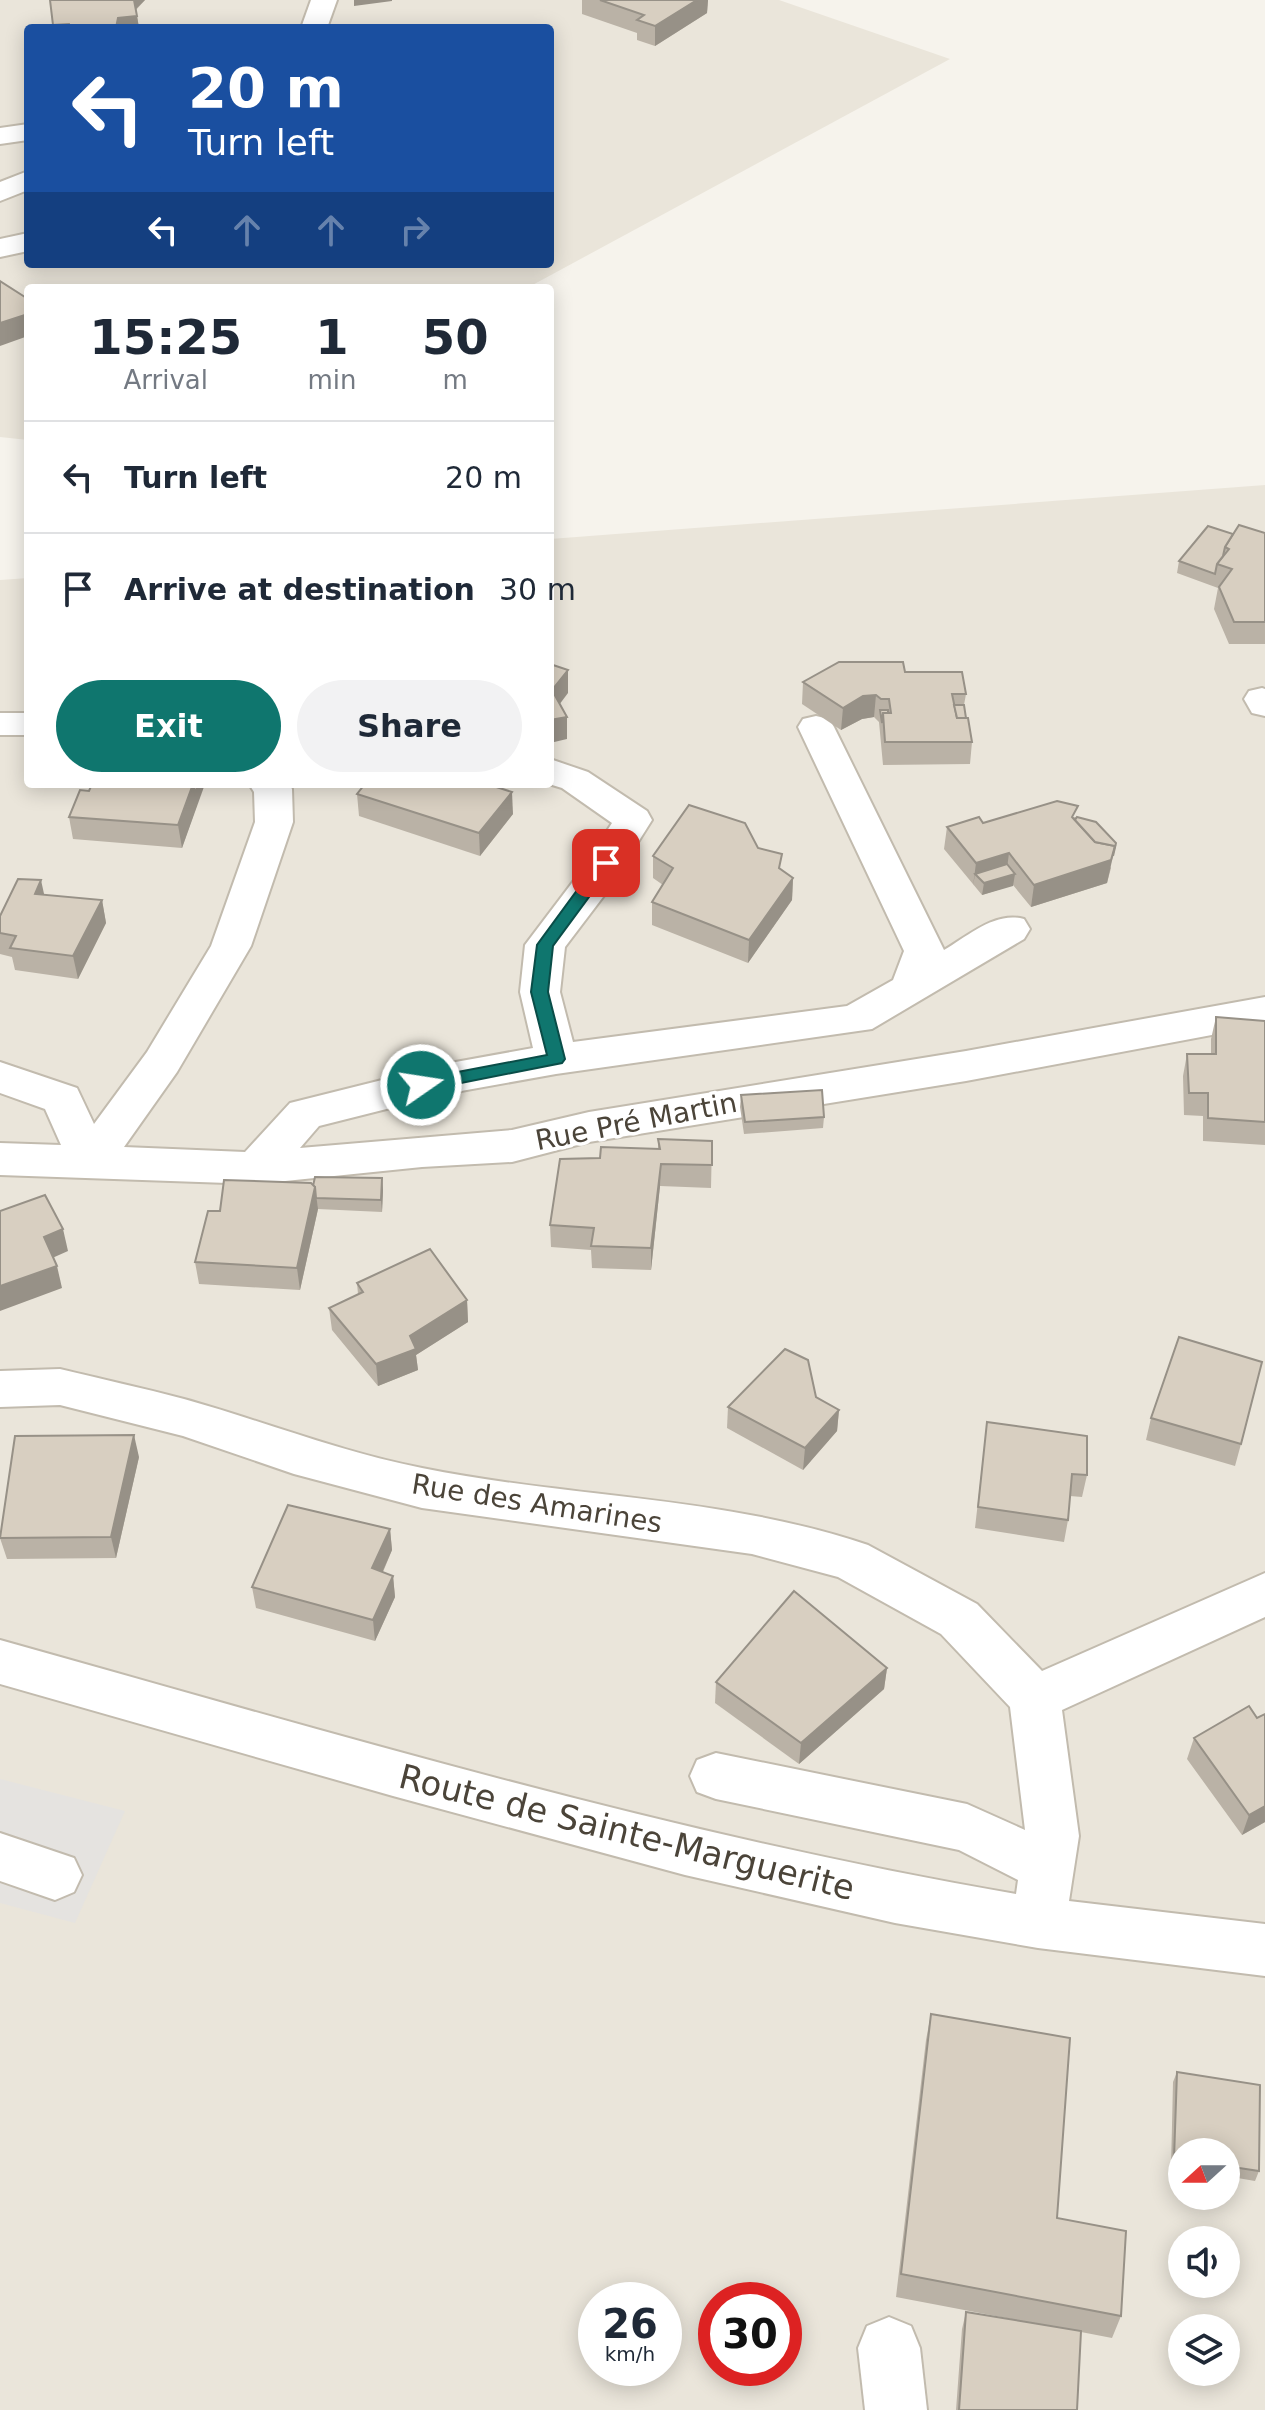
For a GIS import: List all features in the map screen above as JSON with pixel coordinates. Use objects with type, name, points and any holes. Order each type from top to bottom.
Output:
[{"type":"street","points":[[315,24],[324,0]]},
{"type":"street","points":[[0,136],[24,133]]},
{"type":"street","points":[[0,192],[24,182]]},
{"type":"street","points":[[0,248],[24,243]]},
{"type":"street","points":[[0,724],[24,724]]},
{"type":"street","points":[[816,727],[924,951],[911,985]]},
{"type":"street","points":[[554,772],[575,780],[633,820],[592,884],[545,945],[540,992],[556,1059]]},
{"type":"street","points":[[90,1162],[162,1062],[231,946],[274,822],[272,788]]},
{"type":"street","points":[[256,1168],[305,1114],[450,1078],[556,1059],[857,1019],[1010,929]]},
{"type":"street","name":"Rue Pré Martin","points":[[0,1159],[256,1168],[422,1151],[512,1146],[589,1127],[966,1066],[1265,1011]]},
{"type":"street","points":[[0,1077],[62,1099],[90,1162]]},
{"type":"street","name":"Rue des Amarines","points":[[0,1389],[60,1387],[185,1418],[294,1455],[422,1488],[752,1534],[851,1560],[959,1619],[1035,1698]]},
{"type":"street","points":[[1038,1923],[1052,1836],[1035,1698],[1265,1594]]},
{"type":"street","name":"Route de Sainte-Marguerite","points":[[0,1662],[393,1773],[685,1851],[895,1898],[1038,1923],[1265,1950]]},
{"type":"street","points":[[716,1776],[967,1828],[1048,1868]]},
{"type":"street","points":[[0,1857],[55,1875]]},
{"type":"street","points":[[889,2348],[896,2410]]},
{"type":"shaded area","points":[[0,0],[779,0],[950,59],[534,284],[24,284],[24,440],[0,437]]},
{"type":"shaded area","points":[[1265,485],[1265,2410],[0,2410],[0,580],[24,578],[24,788],[554,788],[554,539]]},
{"type":"shaded area","points":[[0,1779],[125,1811],[75,1923],[0,1903]]},
{"type":"building","points":[[50,0],[134,0],[137,16],[118,18],[117,24],[53,24]]},
{"type":"building","points":[[600,0],[697,0],[655,26],[637,20],[644,15]]},
{"type":"building","points":[[0,281],[24,296],[24,315],[0,323]]},
{"type":"building","points":[[1239,525],[1265,533],[1265,622],[1234,622],[1219,587],[1232,569],[1217,564],[1229,549],[1225,547]]},
{"type":"building","points":[[1208,526],[1233,534],[1215,574],[1179,561]]},
{"type":"building","points":[[839,662],[903,662],[905,672],[962,672],[966,694],[952,694],[957,718],[968,718],[972,742],[885,742],[883,713],[891,713],[889,699],[876,695],[863,696],[843,708],[803,682]]},
{"type":"building","points":[[554,665],[568,670],[554,688]]},
{"type":"building","points":[[554,694],[567,717],[554,719]]},
{"type":"building","points":[[954,705],[964,705],[966,718],[957,718]]},
{"type":"building","points":[[90,788],[192,788],[178,825],[69,817],[80,790],[89,791]]},
{"type":"building","points":[[362,788],[500,788],[512,792],[479,833],[357,794]]},
{"type":"building","points":[[1057,801],[1078,806],[1072,817],[1095,842],[1115,846],[1111,860],[1034,885],[1009,853],[976,863],[947,827],[979,817],[983,823]]},
{"type":"building","points":[[689,805],[745,823],[758,848],[782,854],[779,868],[793,878],[749,940],[652,902],[673,868],[653,856]]},
{"type":"building","points":[[1077,817],[1096,822],[1116,843],[1113,856],[1115,846],[1095,842],[1075,820]]},
{"type":"building","points":[[1007,864],[1015,874],[984,883],[975,874]]},
{"type":"building","points":[[18,879],[41,880],[35,894],[102,900],[73,956],[10,948],[16,936],[0,933],[0,916]]},
{"type":"building","points":[[1216,1017],[1265,1021],[1265,1122],[1208,1118],[1208,1093],[1189,1093],[1187,1054],[1216,1054]]},
{"type":"building","points":[[822,1090],[824,1117],[745,1122],[741,1095]]},
{"type":"building","points":[[658,1139],[712,1141],[712,1165],[661,1164],[651,1248],[591,1246],[594,1228],[550,1225],[560,1159],[600,1158],[601,1147],[660,1149]]},
{"type":"building","points":[[315,1177],[382,1178],[381,1200],[316,1198],[313,1186]]},
{"type":"building","points":[[224,1180],[311,1183],[315,1187],[297,1268],[195,1262],[208,1211],[220,1211]]},
{"type":"building","points":[[45,1195],[63,1229],[44,1237],[57,1266],[0,1286],[0,1211]]},
{"type":"building","points":[[430,1249],[467,1300],[410,1336],[416,1349],[376,1364],[329,1308],[363,1292],[357,1283]]},
{"type":"building","points":[[1179,1337],[1262,1362],[1241,1444],[1151,1418]]},
{"type":"building","points":[[785,1349],[808,1360],[816,1397],[839,1410],[805,1448],[728,1407]]},
{"type":"building","points":[[987,1422],[1087,1436],[1087,1475],[1072,1474],[1068,1520],[978,1507]]},
{"type":"building","points":[[134,1435],[111,1537],[0,1538],[15,1436]]},
{"type":"building","points":[[288,1505],[390,1529],[372,1568],[393,1576],[373,1620],[252,1587]]},
{"type":"building","points":[[794,1591],[887,1668],[801,1743],[716,1682]]},
{"type":"building","points":[[1249,1706],[1257,1718],[1265,1714],[1265,1806],[1249,1815],[1194,1738]]},
{"type":"building","points":[[931,2014],[1070,2038],[1057,2218],[1126,2231],[1121,2316],[901,2274]]},
{"type":"building","points":[[1177,2072],[1260,2085],[1259,2171],[1240,2168],[1240,2138],[1175,2138]]},
{"type":"building","points":[[966,2312],[1081,2331],[1077,2410],[959,2410]]},
{"type":"route","points":[[421,1085],[556,1059],[540,992],[545,945],[606,863]]}]
